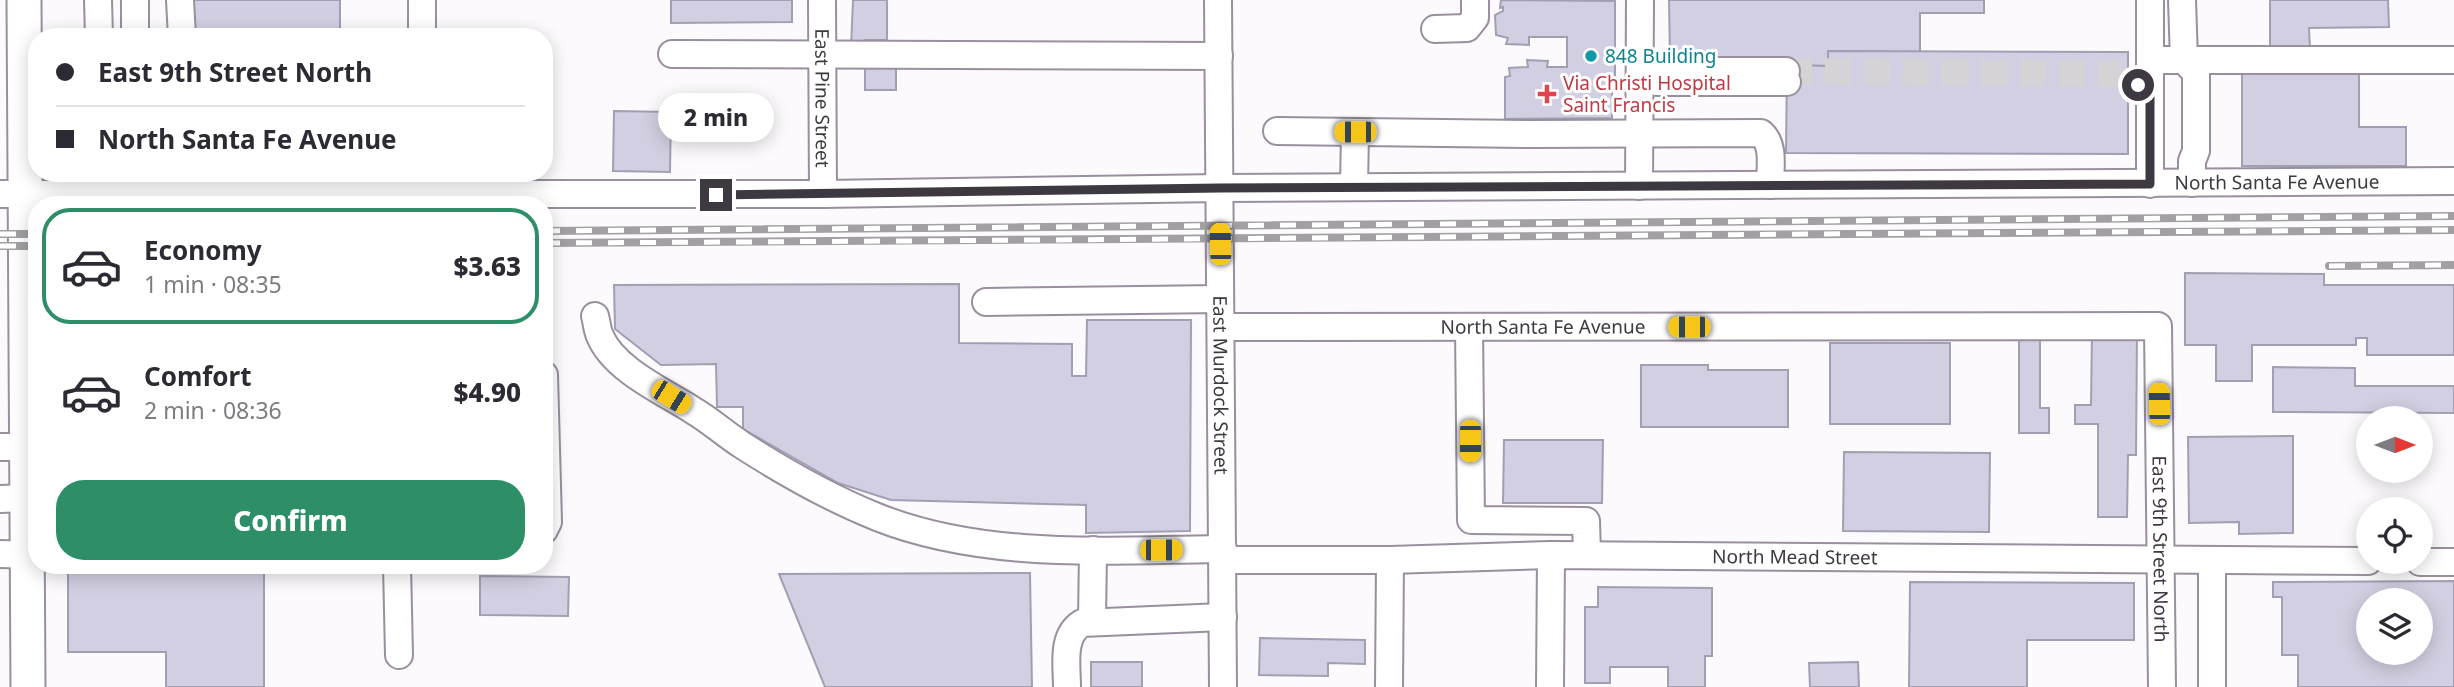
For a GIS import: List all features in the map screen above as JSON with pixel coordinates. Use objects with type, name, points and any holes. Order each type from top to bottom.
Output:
[{"type":"main road","points":[[24,0],[13,194],[28,280]]},
{"type":"main road","points":[[28,322],[13,447],[14,498],[22,555],[28,687]]},
{"type":"street","points":[[98,0],[99,28]]},
{"type":"street","points":[[135,0],[135,28]]},
{"type":"street","points":[[180,0],[182,28]]},
{"type":"street","points":[[422,0],[422,28]]},
{"type":"street","name":"East Pine Street","points":[[821,0],[823,194]]},
{"type":"street","name":"East Murdock Street","points":[[1218,0],[1223,687]]},
{"type":"street","points":[[1639,186],[1640,134],[1647,77],[1640,0]]},
{"type":"street","points":[[2150,0],[2141,75],[2150,184]]},
{"type":"street","points":[[2182,0],[2184,60],[2196,73],[2196,151],[2192,161],[2192,183]]},
{"type":"street","points":[[1435,29],[1466,29],[1475,18],[1475,1]]},
{"type":"street","points":[[672,54],[1219,56]]},
{"type":"street","points":[[2141,75],[2184,60],[2454,60]]},
{"type":"street","points":[[1647,77],[1659,71],[1735,77],[1786,77]]},
{"type":"street","points":[[1277,131],[1761,133],[1768,139],[1770,146],[1770,185]]},
{"type":"street","points":[[1354,187],[1355,132]]},
{"type":"street","name":"North Santa Fe Avenue","points":[[13,194],[422,184],[823,194],[1220,188],[2454,181]]},
{"type":"street","points":[[986,302],[1220,299]]},
{"type":"street","name":"North Mead Street","points":[[595,316],[599,335],[623,364],[741,445],[833,497],[878,517],[946,537],[988,544],[1390,560],[1587,555],[2356,562]]},
{"type":"street","name":"North Santa Fe Avenue","points":[[1221,327],[2158,326]]},
{"type":"street","name":"East 9th Street North","points":[[2158,326],[2162,687]]},
{"type":"street","points":[[1469,327],[1471,520],[1586,521],[1587,555]]},
{"type":"street","points":[[1092,622],[1093,550]]},
{"type":"street","points":[[1550,687],[1551,555]]},
{"type":"street","points":[[1389,687],[1390,560]]},
{"type":"street","points":[[2212,561],[2212,687]]},
{"type":"street","points":[[2433,562],[2454,562]]},
{"type":"street","points":[[397,574],[399,654]]},
{"type":"street","points":[[1067,687],[1068,638],[1074,627],[1082,622],[1223,617]]},
{"type":"building","points":[[191,0],[340,0],[340,28],[191,28]]},
{"type":"building","points":[[671,0],[792,0],[792,22],[671,23]]},
{"type":"building","points":[[853,0],[887,0],[887,40],[865,40],[865,48],[851,48]]},
{"type":"building","name":"848 Building","points":[[1501,0],[1615,1],[1615,84],[1612,86],[1612,118],[1505,119],[1505,77],[1510,76],[1509,68],[1528,67],[1527,60],[1548,61],[1547,67],[1567,67],[1567,37],[1529,37],[1529,45],[1506,44],[1508,38],[1496,35],[1495,15],[1503,11],[1503,7],[1500,8]]},
{"type":"building","points":[[1669,0],[1984,0],[1984,13],[1920,13],[1920,52],[1828,51],[1828,66],[1787,65],[1670,59]]},
{"type":"building","points":[[2270,0],[2388,0],[2389,27],[2309,28],[2310,49],[2270,50]]},
{"type":"building","points":[[1828,51],[2128,52],[2128,154],[1786,153],[1787,65],[1828,66]]},
{"type":"building","points":[[865,65],[896,65],[896,90],[865,90]]},
{"type":"building","points":[[2359,69],[2359,127],[2406,127],[2406,166],[2242,166],[2242,70]]},
{"type":"building","points":[[614,111],[671,112],[670,172],[613,171]]},
{"type":"building","points":[[2185,273],[2324,274],[2324,285],[2454,285],[2454,355],[2367,355],[2367,338],[2356,338],[2356,345],[2252,345],[2252,381],[2216,381],[2216,345],[2185,345]]},
{"type":"building","points":[[959,284],[959,343],[1072,344],[1072,376],[1086,376],[1087,320],[1191,320],[1190,531],[1086,533],[1086,505],[891,500],[838,483],[743,429],[743,407],[717,407],[716,364],[661,365],[615,329],[614,285]]},
{"type":"building","points":[[2019,332],[2040,332],[2040,408],[2049,408],[2049,433],[2019,433]]},
{"type":"building","points":[[2092,333],[2137,334],[2136,455],[2128,455],[2127,517],[2098,517],[2098,424],[2075,424],[2075,405],[2091,405]]},
{"type":"building","points":[[1830,343],[1950,343],[1950,424],[1830,424]]},
{"type":"building","points":[[1641,365],[1708,365],[1708,370],[1788,370],[1788,427],[1641,427]]},
{"type":"building","points":[[2273,367],[2355,368],[2355,386],[2454,386],[2454,413],[2433,413],[2433,406],[2356,406],[2356,412],[2273,412]]},
{"type":"building","points":[[2293,436],[2293,533],[2239,534],[2239,522],[2189,523],[2188,437]]},
{"type":"building","points":[[1504,440],[1603,440],[1602,503],[1503,503]]},
{"type":"building","points":[[1844,452],[1990,453],[1989,532],[1843,531]]},
{"type":"building","points":[[1030,573],[1032,687],[825,687],[779,574]]},
{"type":"building","points":[[68,574],[264,574],[264,687],[166,687],[166,652],[68,652]]},
{"type":"building","points":[[480,576],[569,577],[568,616],[480,615]]},
{"type":"building","points":[[2454,581],[2454,687],[2298,687],[2298,655],[2282,655],[2282,597],[2273,597],[2273,582]]},
{"type":"building","points":[[1910,582],[2134,583],[2134,640],[2027,640],[2027,687],[1909,687]]},
{"type":"building","points":[[1598,587],[1712,588],[1712,656],[1705,656],[1705,687],[1668,687],[1668,667],[1610,667],[1610,683],[1585,683],[1585,607],[1598,607]]},
{"type":"building","points":[[1260,638],[1365,640],[1365,664],[1328,663],[1328,676],[1259,675]]},
{"type":"building","points":[[1091,662],[1142,662],[1142,687],[1091,687]]},
{"type":"building","points":[[1858,662],[1859,687],[1810,687],[1809,663]]},
{"type":"tunnel","points":[[1786,71],[2128,74]]},
{"type":"railway","points":[[553,231],[2454,216]]},
{"type":"railway","points":[[553,243],[2454,230]]},
{"type":"railway","points":[[0,234],[28,234]]},
{"type":"railway","points":[[0,246],[28,246]]},
{"type":"railway","points":[[2329,266],[2454,265]]},
{"type":"place","name":"848 Building","points":[[1591,56]]},
{"type":"place","name":"Via Christi Hospital Saint Francis","points":[[1547,94]]},
{"type":"route","points":[[716,195],[1220,188],[2150,184],[2150,91],[2138,85]]}]
